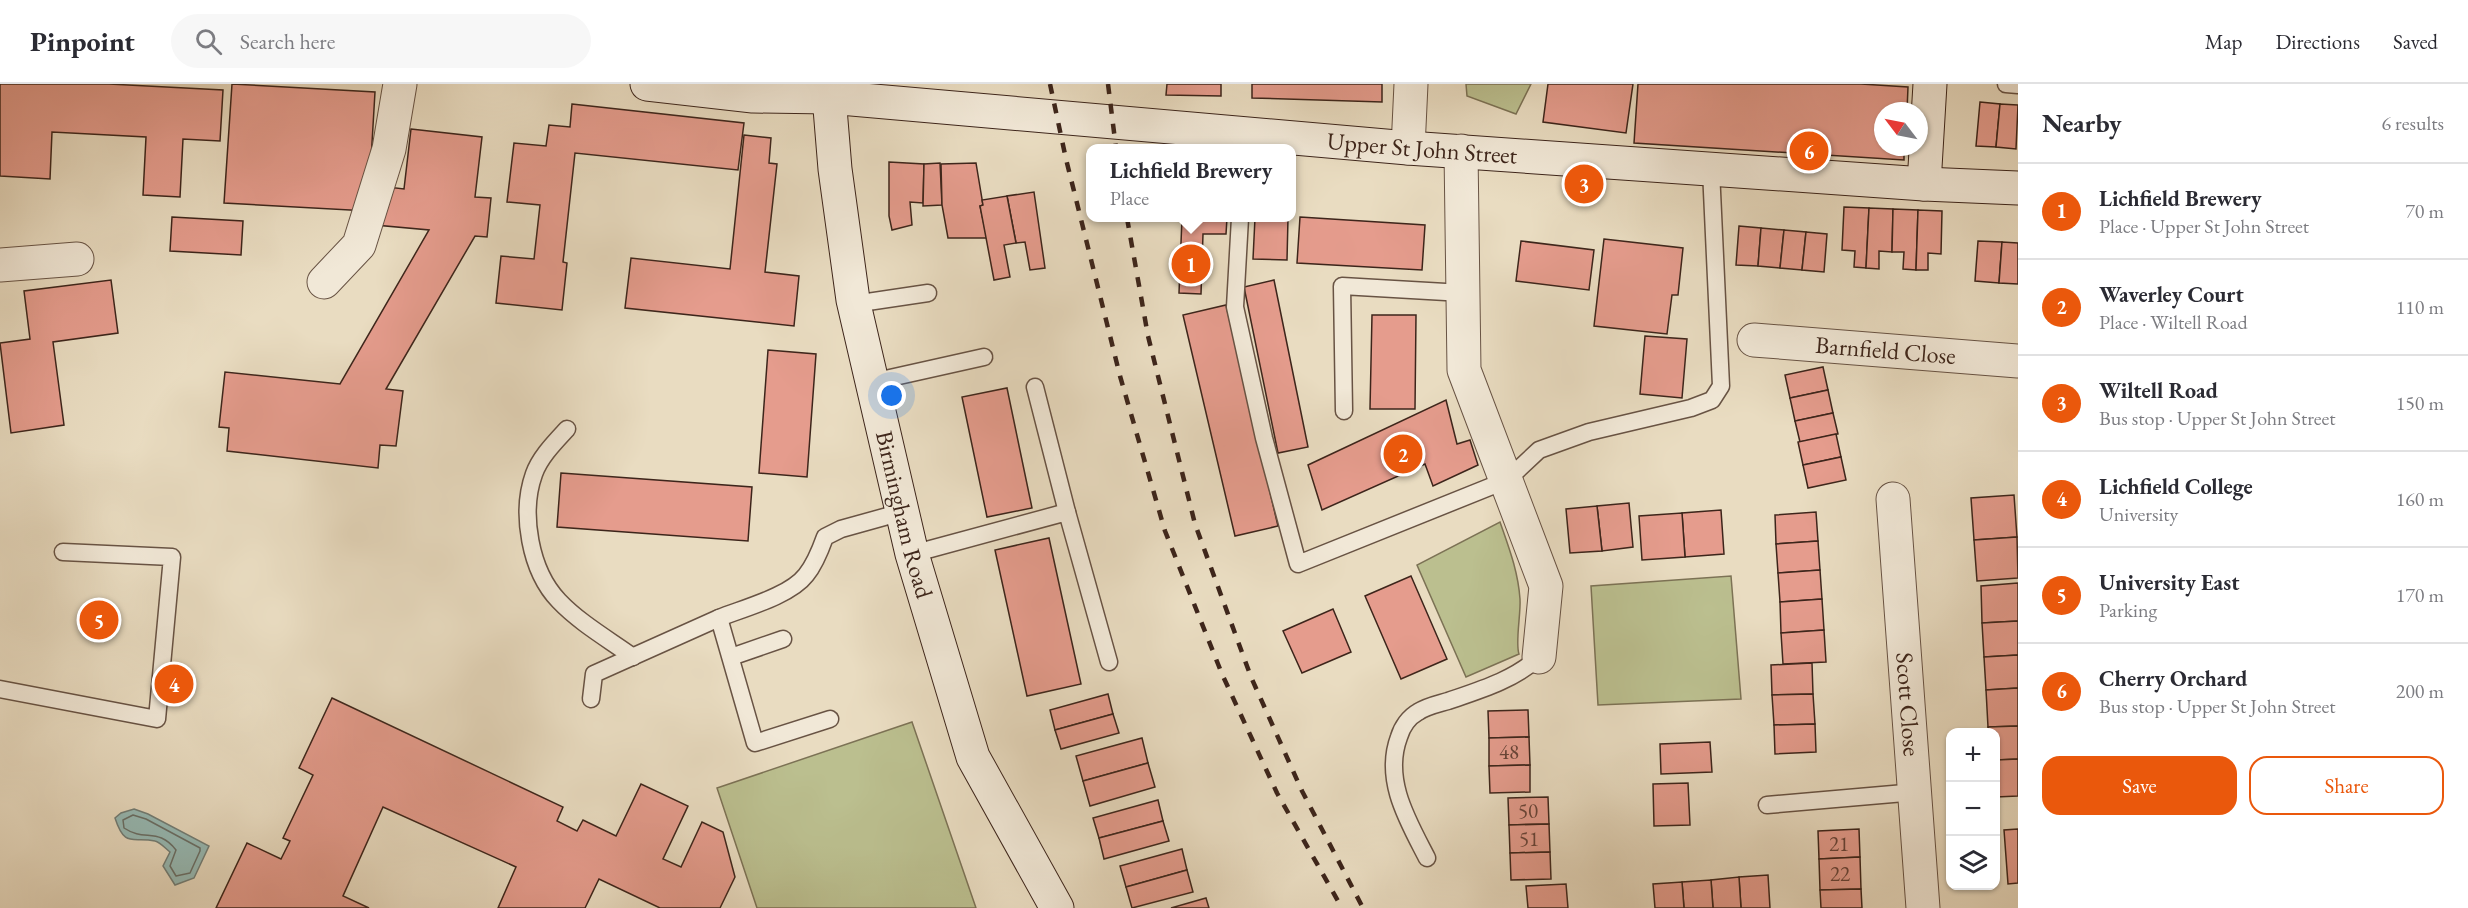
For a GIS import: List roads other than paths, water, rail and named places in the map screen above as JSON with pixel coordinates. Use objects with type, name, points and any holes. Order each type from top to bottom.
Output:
[{"type":"street","points":[[324,282],[359,245],[389,149],[400,84]]},
{"type":"street","name":"Upper St John Street","points":[[647,84],[753,96],[829,91],[1244,142],[1461,151],[1711,170],[2018,188]]},
{"type":"street","points":[[1408,148],[1411,84]]},
{"type":"street","points":[[1924,184],[1930,84]]},
{"type":"street","name":"Birmingham Road","points":[[829,91],[835,169],[854,304],[912,554],[973,758],[1057,908]]},
{"type":"street","points":[[1461,151],[1464,370],[1546,586],[1539,657]]},
{"type":"street","points":[[0,266],[77,259]]},
{"type":"street","name":"Barnfield Close","points":[[1754,340],[2018,361]]},
{"type":"street","name":"Scott Close","points":[[1893,499],[1923,908]]},
{"type":"lane","points":[[2006,84],[2018,85]]},
{"type":"lane","points":[[1240,222],[1235,307],[1264,438],[1298,564],[1507,480],[1539,450],[1588,432],[1691,408],[1712,400],[1721,386],[1711,170]]},
{"type":"lane","points":[[1344,411],[1342,286],[1463,293]]},
{"type":"lane","points":[[854,304],[928,293]]},
{"type":"lane","points":[[872,382],[984,357]]},
{"type":"lane","points":[[1035,387],[1066,512],[1109,662]]},
{"type":"lane","points":[[567,429],[534,473],[529,503],[529,532],[541,575],[558,600],[633,657]]},
{"type":"lane","points":[[591,699],[594,674],[792,588],[806,576],[817,558],[825,537],[841,529],[902,512]]},
{"type":"lane","points":[[912,554],[1066,512]]},
{"type":"lane","points":[[0,689],[157,719],[172,557],[63,552]]},
{"type":"lane","points":[[719,618],[755,743],[830,719]]},
{"type":"lane","points":[[731,657],[783,639]]},
{"type":"lane","points":[[1427,858],[1401,804],[1394,780],[1395,746],[1402,728],[1418,712],[1508,680],[1539,657]]},
{"type":"lane","points":[[1767,805],[1916,792]]},
{"type":"water","points":[[134,809],[209,846],[194,878],[175,885],[163,866],[170,852],[157,842],[130,839],[122,834],[115,818],[121,813]]},
{"type":"railway","points":[[1050,84],[1066,159],[1120,376],[1165,531],[1222,674],[1277,793],[1342,908]]},
{"type":"railway","points":[[1108,84],[1116,144]]},
{"type":"railway","points":[[1128,222],[1148,336],[1195,524],[1251,677],[1302,791],[1363,908]]},
{"type":"place","name":"Cherry Orchard","points":[[1809,151]]},
{"type":"place","name":"Wiltell Road","points":[[1584,184]]},
{"type":"place","name":"Lichfield Brewery","points":[[1191,264]]},
{"type":"place","name":"Waverley Court","points":[[1403,454]]},
{"type":"place","name":"University East","points":[[99,620]]},
{"type":"place","name":"Lichfield College","points":[[174,684]]}]
